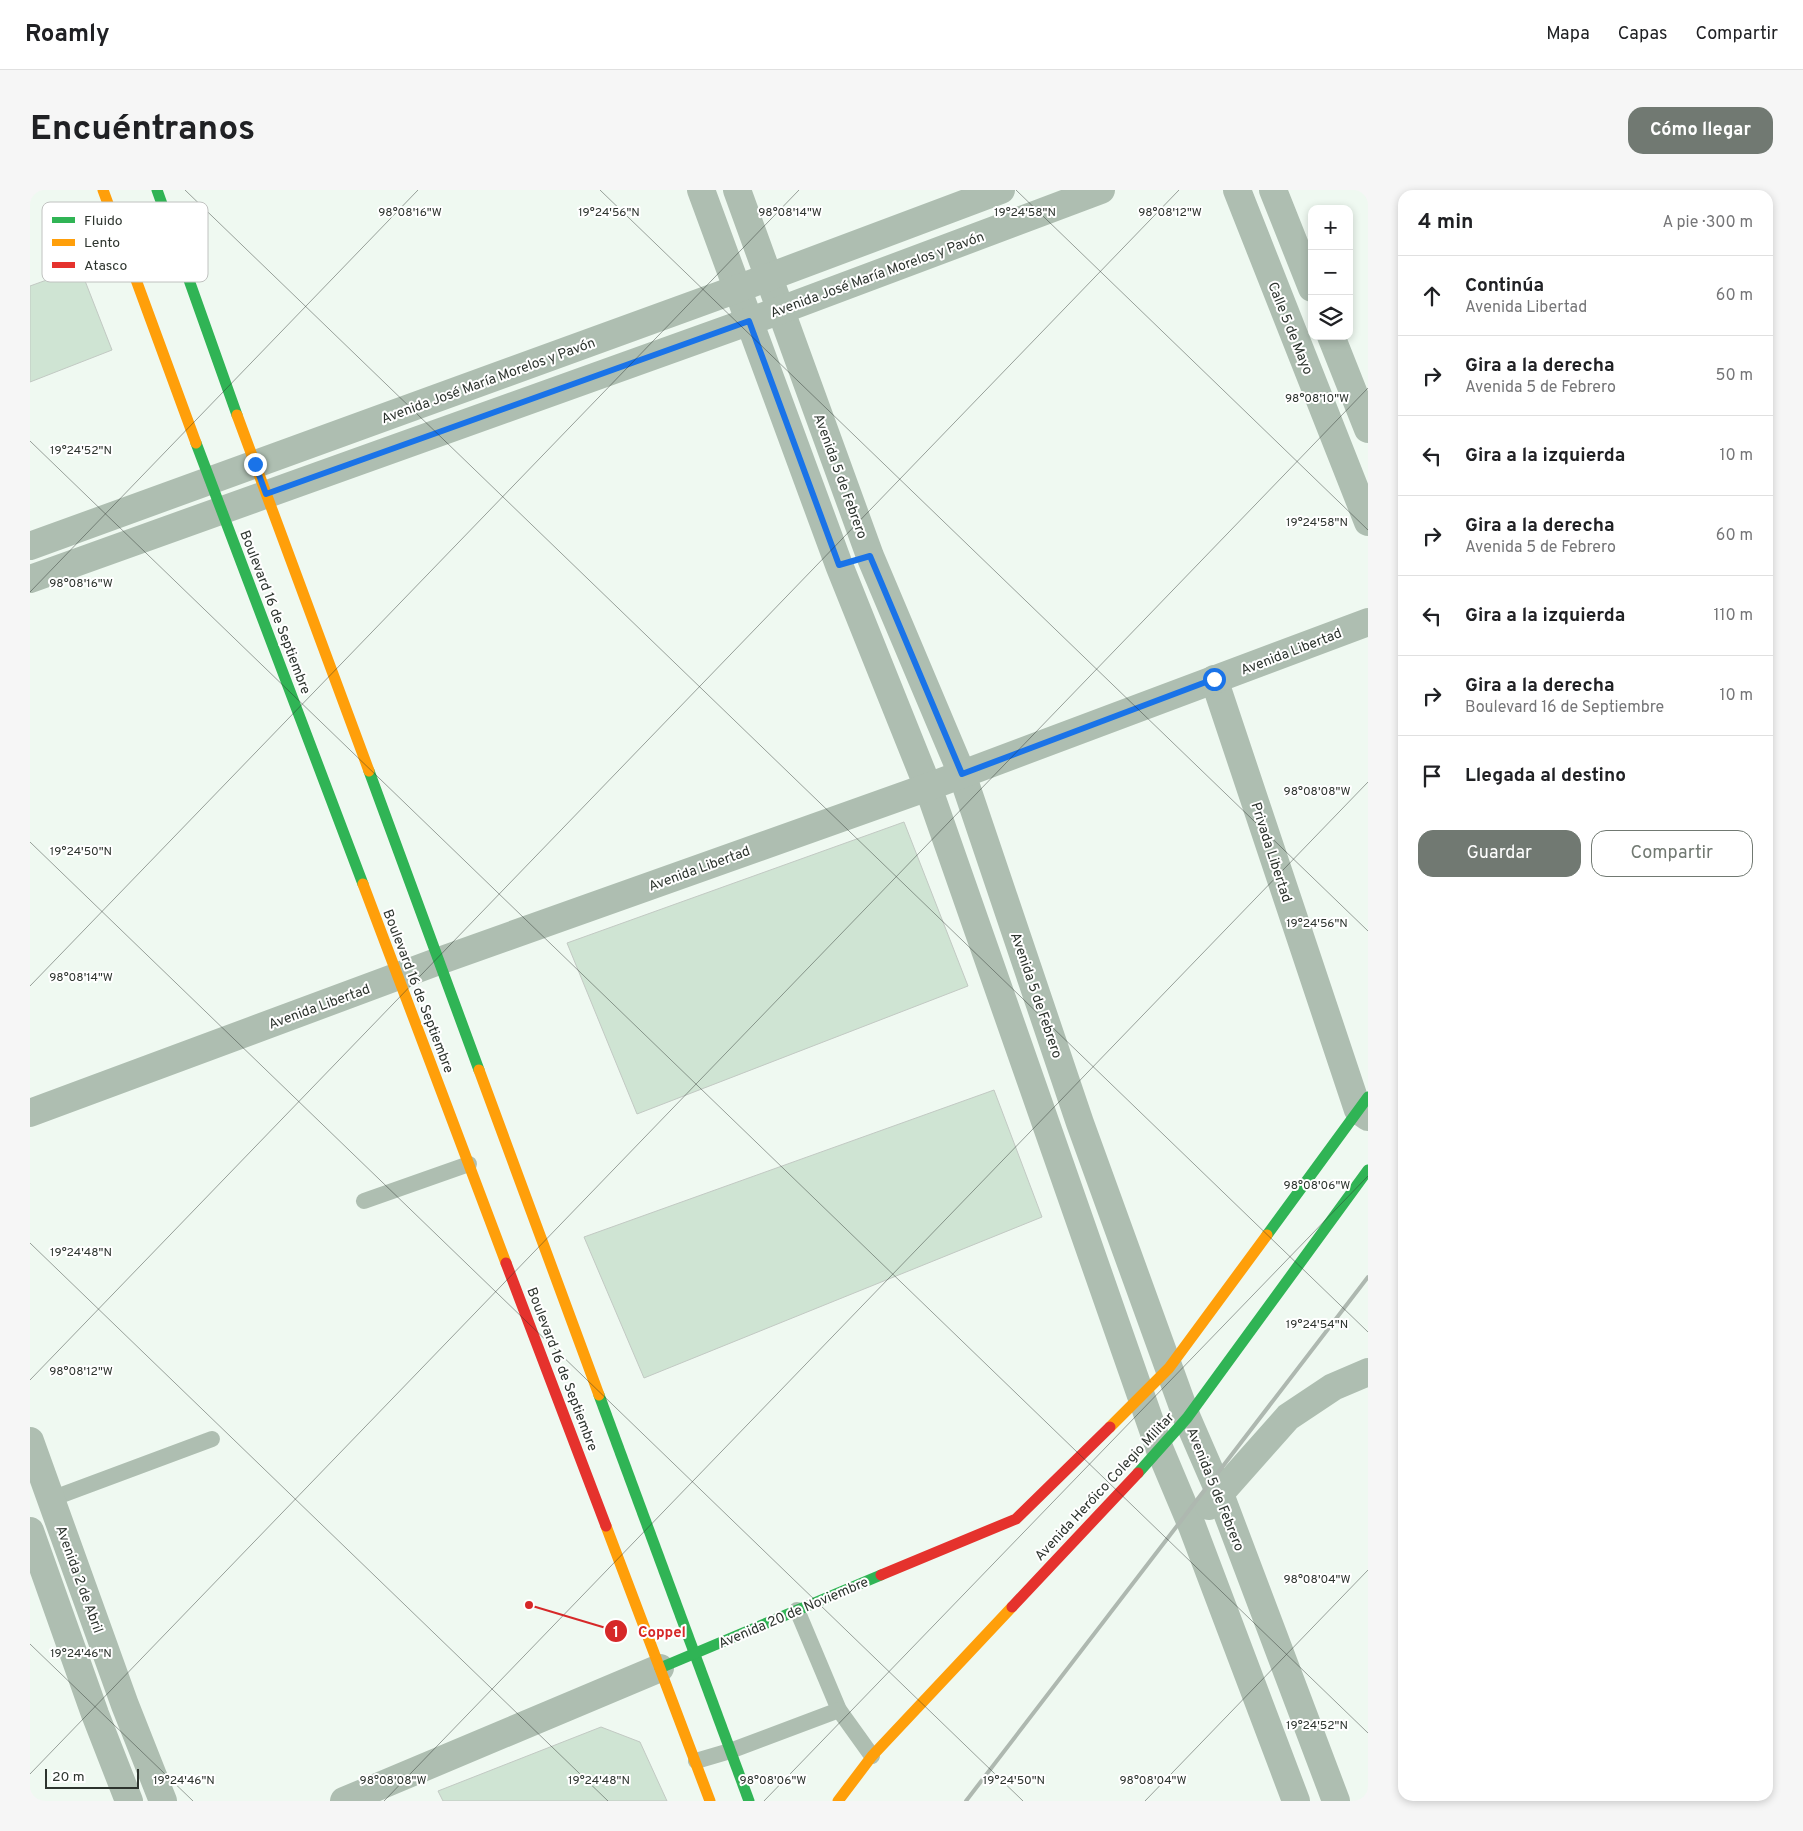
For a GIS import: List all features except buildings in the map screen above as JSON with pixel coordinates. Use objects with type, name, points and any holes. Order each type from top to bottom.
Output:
[{"type":"main road","name":"Boulevard 16 de Septiembre","points":[[103,190],[107,202]]},
{"type":"main road","name":"Boulevard 16 de Septiembre","points":[[157,190],[161,202]]},
{"type":"main road","name":"Boulevard 16 de Septiembre","points":[[137,282],[210,480],[710,1801]]},
{"type":"main road","name":"Boulevard 16 de Septiembre","points":[[190,282],[266,494],[749,1801]]},
{"type":"main road","points":[[1169,1368],[1365,1108]]},
{"type":"main road","name":"Avenida Heróico Colegio Militar","points":[[838,1801],[872,1756],[1160,1450],[1187,1418],[1368,1170]]},
{"type":"main road","name":"Avenida 20 de Noviembre","points":[[660,1668],[1016,1520],[1142,1397],[1169,1368]]},
{"type":"street","points":[[701,190],[839,565],[928,787],[1160,1450],[1192,1526],[1296,1801]]},
{"type":"street","name":"Avenida 5 de Febrero","points":[[737,190],[870,556],[962,774],[1080,1123],[1187,1418],[1220,1494],[1336,1801]]},
{"type":"street","name":"Avenida José María Morelos y Pavón","points":[[38,543],[769,278],[1001,190]]},
{"type":"street","name":"Avenida José María Morelos y Pavón","points":[[30,579],[781,310],[1101,190]]},
{"type":"street","name":"Calle 5 de Mayo","points":[[1237,190],[1368,522]]},
{"type":"street","points":[[1272,190],[1308,280]]},
{"type":"street","points":[[1280,299],[1308,288]]},
{"type":"street","points":[[1333,340],[1368,429]]},
{"type":"street","points":[[1340,450],[1368,438]]},
{"type":"street","points":[[38,543],[57,569]]},
{"type":"street","points":[[839,565],[870,556]]},
{"type":"street","name":"Avenida Libertad","points":[[30,1113],[439,961],[928,787],[1368,622]]},
{"type":"street","name":"Privada Libertad","points":[[1214,679],[1365,1108]]},
{"type":"street","points":[[1048,1132],[1080,1123]]},
{"type":"street","points":[[1192,1526],[1288,1417],[1333,1387],[1368,1372]]},
{"type":"street","name":"Avenida 2 de Abril","points":[[30,1441],[125,1705],[163,1801]]},
{"type":"street","points":[[63,1530],[32,1536],[95,1714],[129,1801]]},
{"type":"street","name":"Avenida 20 de Noviembre","points":[[361,1798],[660,1668]]},
{"type":"street","points":[[95,1714],[125,1705]]},
{"type":"street","points":[[1266,1721],[1300,1708]]},
{"type":"lane","points":[[364,1201],[469,1164]]},
{"type":"lane","points":[[51,1500],[212,1440]]},
{"type":"lane","points":[[797,1610],[839,1710],[872,1756]]},
{"type":"lane","points":[[696,1761],[730,1751],[839,1710]]},
{"type":"railway","points":[[966,1801],[1368,1277]]},
{"type":"traffic: fast","points":[[157,190],[161,202]]},
{"type":"traffic: fast","points":[[190,282],[237,415]]},
{"type":"traffic: fast","points":[[196,443],[363,884]]},
{"type":"traffic: fast","points":[[369,771],[479,1070]]},
{"type":"traffic: fast","points":[[1267,1235],[1368,1097]]},
{"type":"traffic: fast","points":[[1138,1473],[1187,1418],[1368,1170]]},
{"type":"traffic: fast","points":[[599,1395],[749,1801]]},
{"type":"traffic: fast","points":[[660,1668],[881,1575]]},
{"type":"traffic: slow","points":[[103,190],[107,202]]},
{"type":"traffic: slow","points":[[137,282],[196,443]]},
{"type":"traffic: slow","points":[[237,415],[369,771]]},
{"type":"traffic: slow","points":[[363,884],[506,1263]]},
{"type":"traffic: slow","points":[[479,1070],[599,1395]]},
{"type":"traffic: slow","points":[[1110,1427],[1169,1368],[1267,1235]]},
{"type":"traffic: slow","points":[[606,1526],[710,1801]]},
{"type":"traffic: slow","points":[[838,1801],[872,1756],[1012,1607]]},
{"type":"traffic: jam","points":[[506,1263],[606,1526]]},
{"type":"traffic: jam","points":[[881,1575],[1016,1519],[1110,1427]]},
{"type":"traffic: jam","points":[[1012,1607],[1138,1473]]},
{"type":"place","name":"Coppel","points":[[529,1605]]},
{"type":"route","points":[[255,464],[266,494],[749,321],[839,565],[870,556],[962,774],[1214,679]]}]
